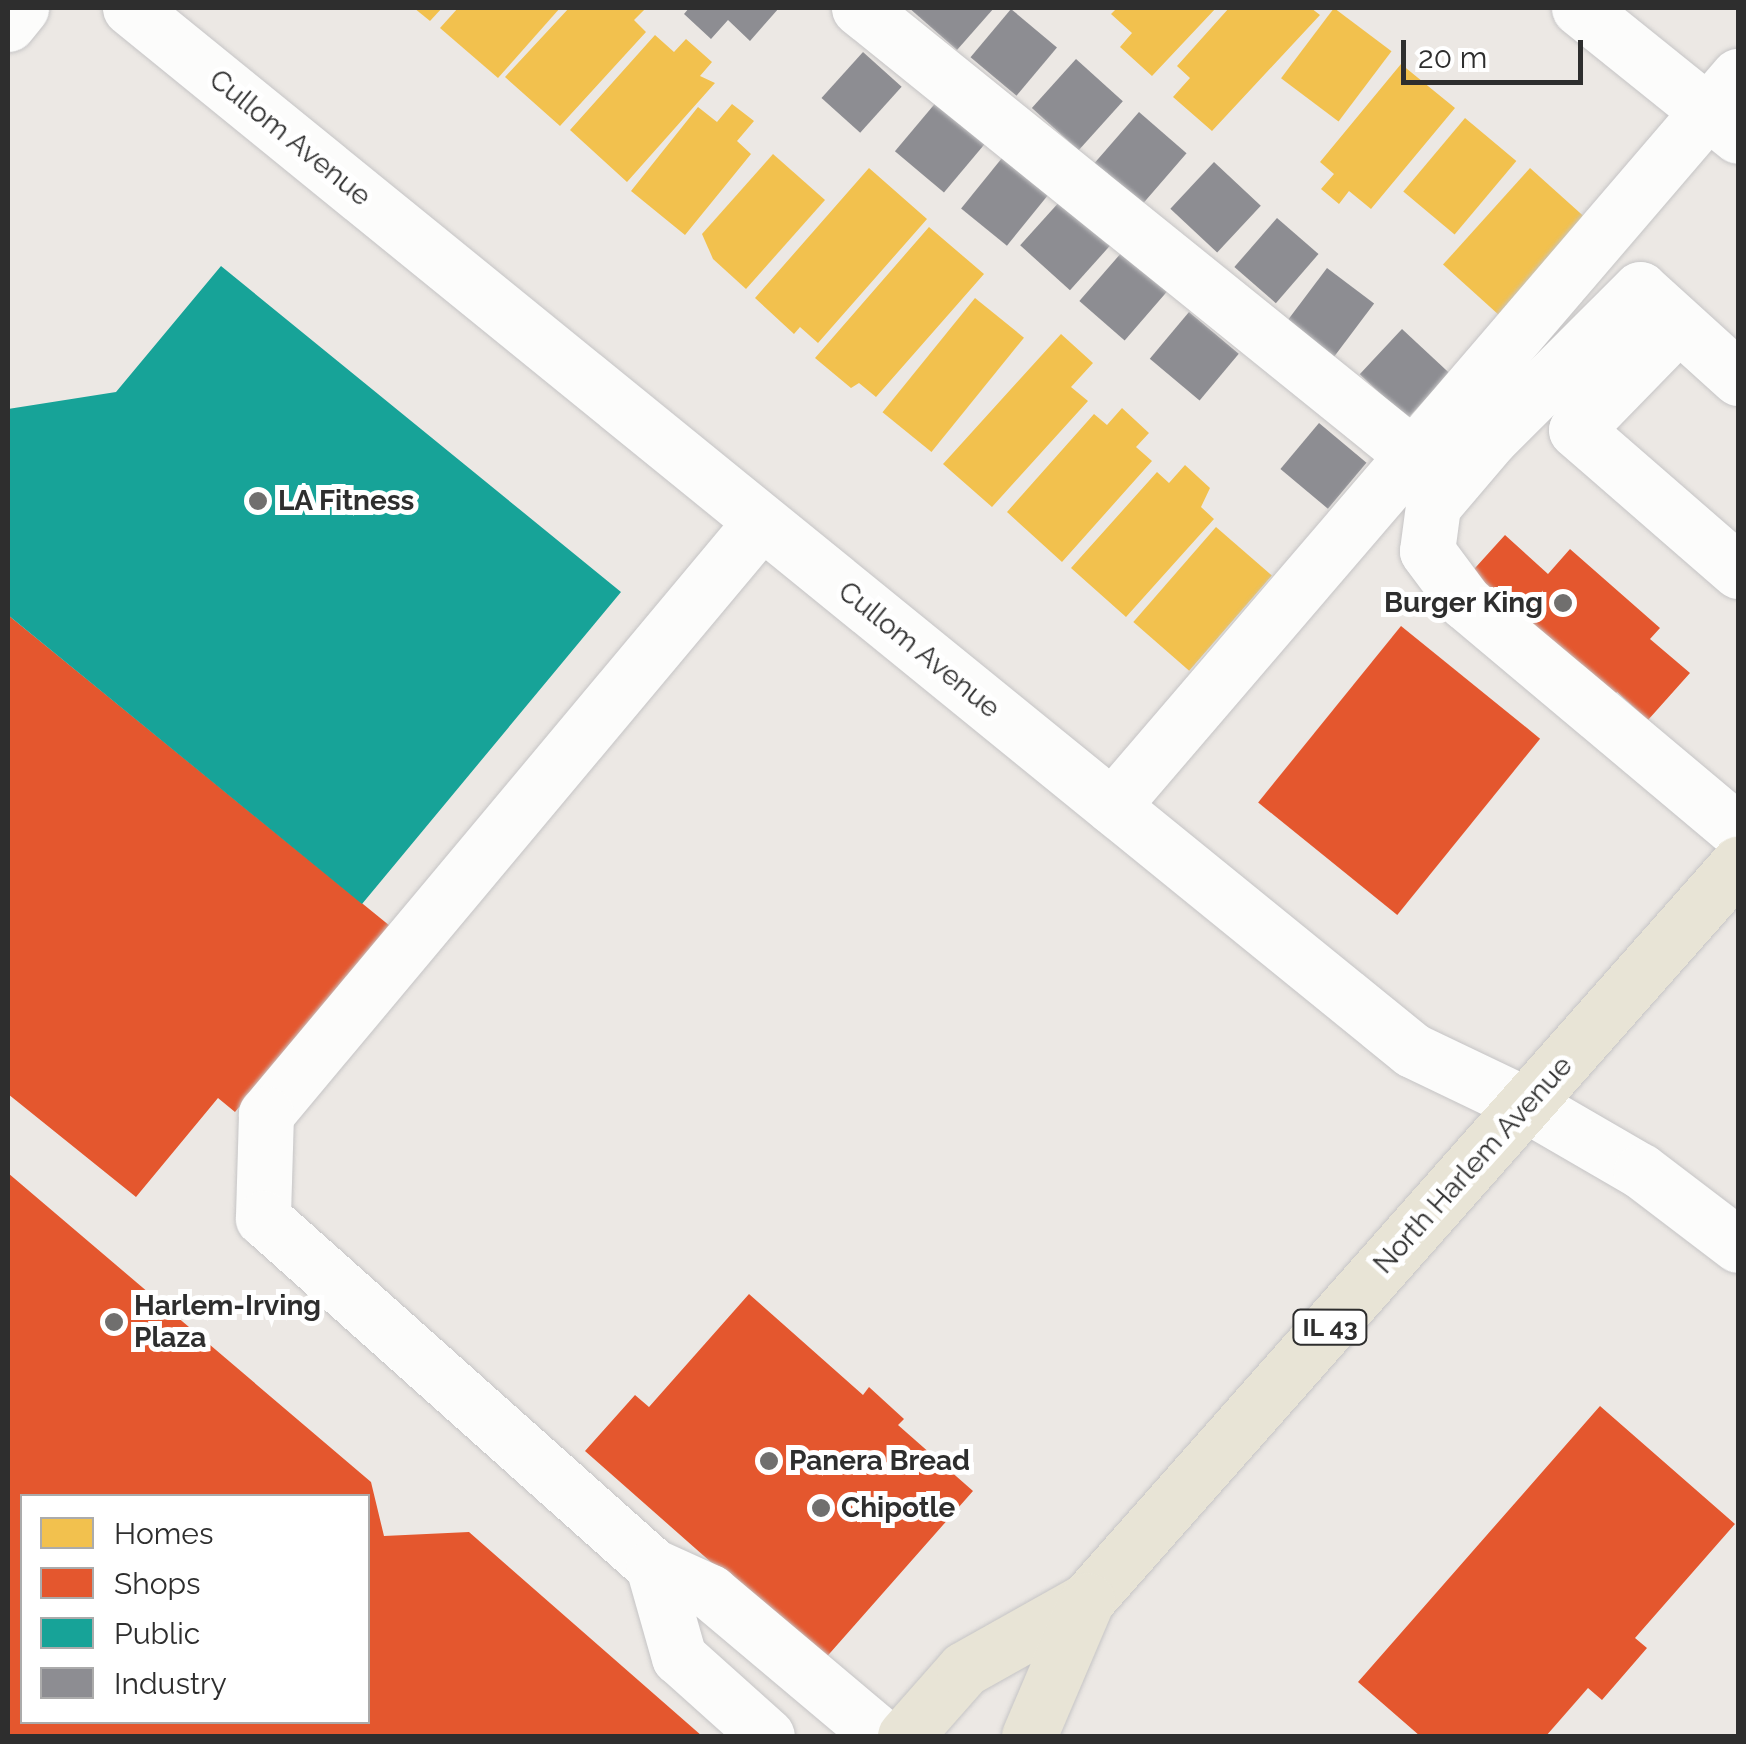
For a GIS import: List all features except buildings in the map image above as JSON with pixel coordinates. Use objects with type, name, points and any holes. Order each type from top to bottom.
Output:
[{"type":"main road","name":"North Harlem Avenue","points":[[1029,1736],[1087,1600],[1738,864]]},
{"type":"main road","name":"North Harlem Avenue","points":[[904,1736],[964,1669],[1087,1600]]},
{"type":"street","points":[[8,24],[22,8]]},
{"type":"street","name":"Cullom Avenue","points":[[130,8],[1412,1050],[1527,1105],[1642,1170],[1738,1245]]},
{"type":"street","points":[[859,8],[1414,456]]},
{"type":"street","points":[[1112,806],[1414,456],[1728,108],[1579,8]]},
{"type":"street","points":[[1738,378],[1640,290],[1490,439],[1434,506],[1426,551],[1465,602],[1738,831]]},
{"type":"street","points":[[1678,325],[1576,430],[1738,571]]},
{"type":"street","points":[[762,522],[266,1114],[264,1218],[653,1566],[710,1592],[882,1736]]},
{"type":"street","points":[[653,1566],[679,1657],[767,1736]]},
{"type":"place","name":"LA Fitness","points":[[258,501]]},
{"type":"place","name":"Burger King","points":[[1563,603]]},
{"type":"place","name":"Harlem-Irving Plaza","points":[[114,1322]]},
{"type":"place","name":"Panera Bread","points":[[769,1461]]},
{"type":"place","name":"Chipotle","points":[[821,1508]]}]
